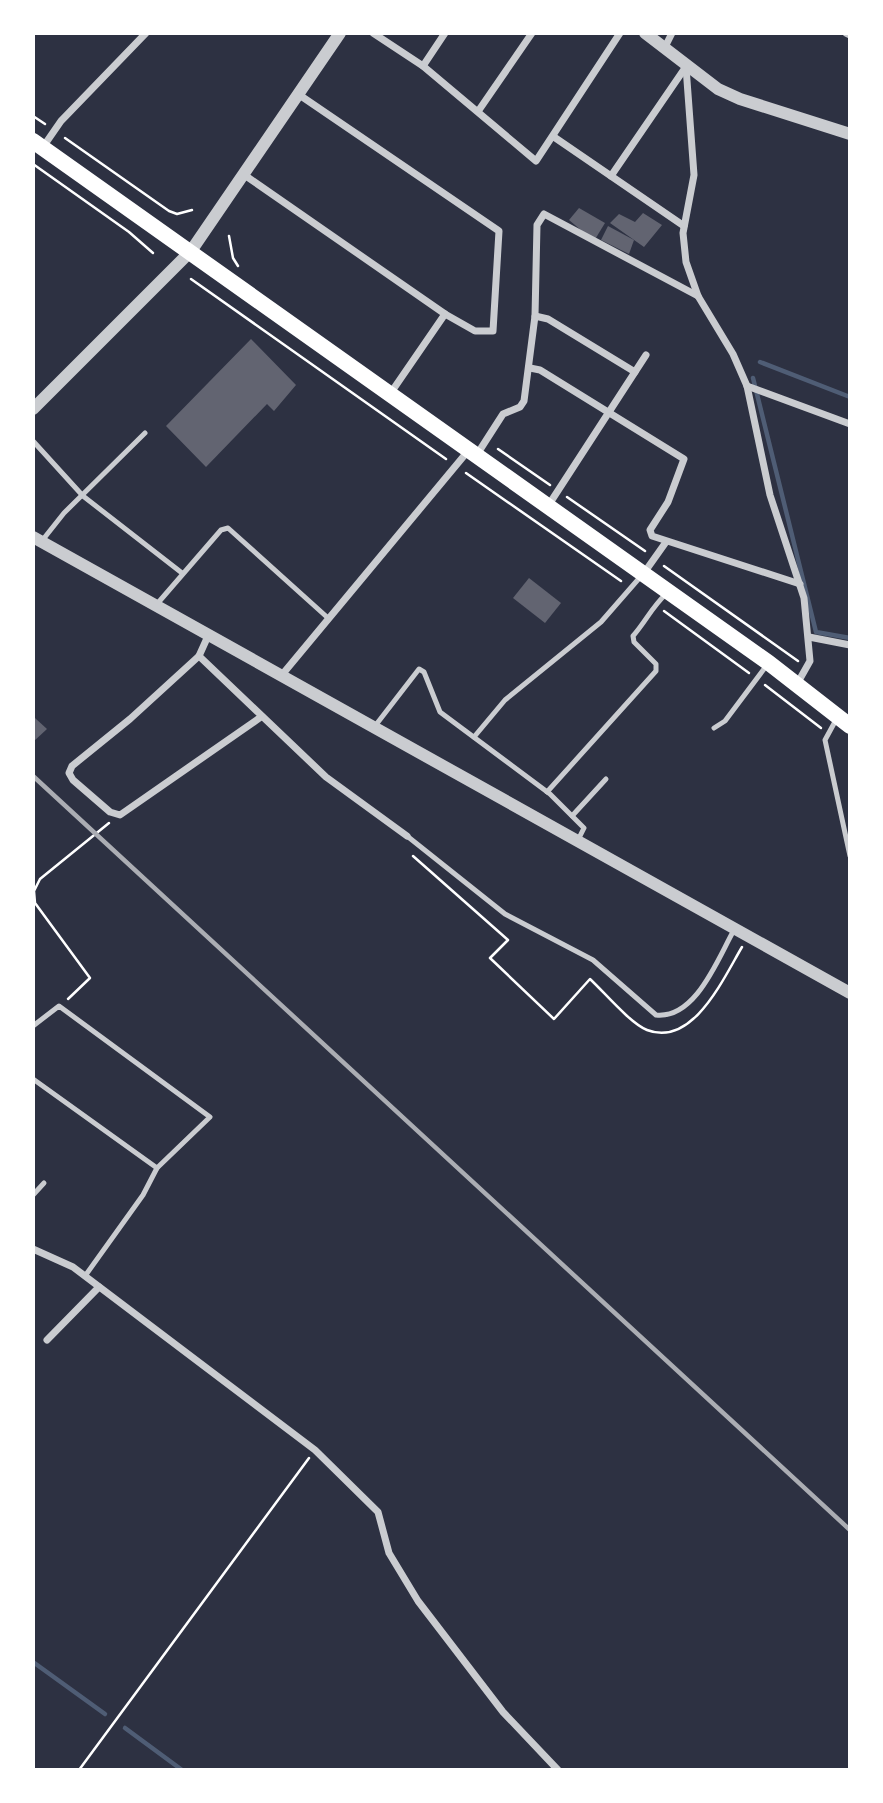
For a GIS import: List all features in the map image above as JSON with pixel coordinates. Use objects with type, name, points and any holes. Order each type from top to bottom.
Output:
[{"type":"main road","points":[[38,145],[769,663],[844,721]]},
{"type":"street","points":[[38,145],[146,33]]},
{"type":"street","points":[[33,409],[191,251],[340,33]]},
{"type":"street","points":[[373,33],[423,66],[479,110],[536,161],[620,33]]},
{"type":"street","points":[[423,66],[445,33]]},
{"type":"street","points":[[479,110],[532,33]]},
{"type":"street","points":[[645,33],[686,67],[740,99],[850,134]]},
{"type":"street","points":[[663,49],[672,33]]},
{"type":"street","points":[[611,176],[686,67]]},
{"type":"street","points":[[686,67],[694,175],[684,226],[686,262],[698,296],[733,354],[747,386],[770,495],[800,584],[809,637],[808,669],[797,684]]},
{"type":"street","points":[[243,174],[446,314],[475,331],[493,331],[499,231],[298,94]]},
{"type":"street","points":[[554,137],[684,226]]},
{"type":"street","points":[[281,676],[503,414],[520,407],[530,368],[535,316],[537,225],[544,214],[698,296]]},
{"type":"street","points":[[389,395],[446,314]]},
{"type":"street","points":[[535,316],[548,319],[635,372]]},
{"type":"street","points":[[548,506],[610,415],[646,355]]},
{"type":"street","points":[[530,368],[684,459],[668,502],[650,530],[652,536],[800,584]]},
{"type":"street","points":[[747,386],[850,424]]},
{"type":"street","points":[[37,540],[850,993]]},
{"type":"street","points":[[644,574],[666,542]]},
{"type":"street","points":[[208,636],[199,656],[130,719],[72,766],[69,773],[73,780],[115,815],[127,812],[261,717]]},
{"type":"street","points":[[809,637],[850,645]]},
{"type":"street","points":[[199,656],[326,777],[407,836]]},
{"type":"street","points":[[33,1249],[85,1276],[315,1450],[378,1512],[389,1553],[418,1601],[503,1712],[558,1770]]},
{"type":"street","points":[[47,1340],[99,1287]]},
{"type":"lane","points":[[37,540],[145,433]]},
{"type":"lane","points":[[33,441],[82,494],[182,573]]},
{"type":"lane","points":[[156,607],[221,530],[228,528],[328,618]]},
{"type":"lane","points":[[474,737],[505,700],[601,622],[644,574]]},
{"type":"lane","points":[[547,792],[656,671],[656,664],[634,642],[633,636],[649,619],[650,610],[668,592]]},
{"type":"lane","points":[[714,728],[725,721],[769,663]]},
{"type":"lane","points":[[373,728],[419,669],[428,678],[440,712],[547,792],[584,828],[578,841]]},
{"type":"lane","points":[[844,721],[825,740],[850,856]]},
{"type":"lane","points":[[572,816],[607,779]]},
{"type":"lane","points":[[407,836],[505,914],[593,960],[656,1014],[665,1016],[688,1004],[735,928]]},
{"type":"lane","points":[[33,1026],[59,1006],[210,1117],[157,1168],[143,1195],[85,1276]]},
{"type":"lane","points":[[33,1079],[157,1168]]},
{"type":"lane","points":[[33,1195],[44,1182]]},
{"type":"path","points":[[33,116],[47,125]]},
{"type":"path","points":[[60,135],[169,211],[177,214],[192,210]]},
{"type":"path","points":[[33,164],[129,232],[153,253]]},
{"type":"path","points":[[229,236],[233,258],[240,268]]},
{"type":"path","points":[[191,279],[452,463]]},
{"type":"path","points":[[493,446],[554,487]]},
{"type":"path","points":[[564,495],[648,554]]},
{"type":"path","points":[[663,566],[799,662]]},
{"type":"path","points":[[59,1006],[90,978],[35,903],[36,884],[115,815]]},
{"type":"path","points":[[409,853],[508,940],[490,958],[554,1019],[590,979],[646,1030],[663,1032],[679,1028],[696,1019],[742,947]]},
{"type":"path","points":[[79,1770],[315,1450]]},
{"type":"building","points":[[579,208],[605,223],[594,241],[569,220]]},
{"type":"building","points":[[643,213],[662,225],[644,247],[610,223],[619,214],[635,222]]},
{"type":"building","points":[[608,226],[634,240],[629,254],[601,240]]},
{"type":"building","points":[[251,339],[296,385],[274,411],[267,404],[206,467],[166,426]]},
{"type":"building","points":[[529,578],[561,603],[545,623],[513,598]]},
{"type":"building","points":[[33,719],[47,729],[33,742]]},
{"type":"waterway","points":[[760,362],[850,397]]},
{"type":"waterway","points":[[753,378],[816,632],[850,638]]},
{"type":"waterway","points":[[33,1662],[105,1714]]},
{"type":"waterway","points":[[125,1728],[182,1770]]},
{"type":"railway","points":[[33,776],[850,1530]]}]
